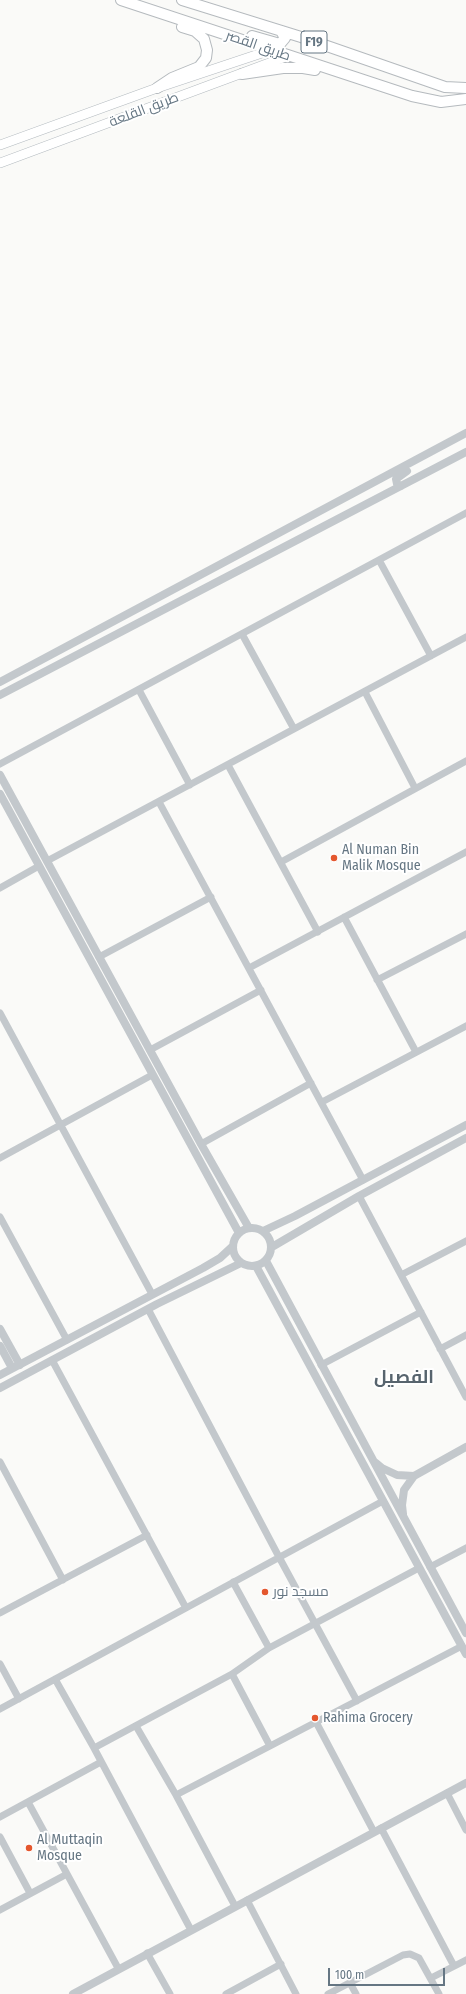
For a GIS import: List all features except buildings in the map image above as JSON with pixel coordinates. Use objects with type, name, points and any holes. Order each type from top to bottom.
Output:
[{"type":"main road","name":"طريق القصر","points":[[121,0],[288,56],[420,98],[441,102],[466,99]]},
{"type":"main road","name":"طريق القصر","points":[[182,0],[282,31],[445,87],[466,88]]},
{"type":"main road","points":[[156,11],[178,13],[277,44],[282,43],[285,38],[282,31]]},
{"type":"main road","points":[[156,11],[168,22],[198,33],[204,39],[207,50],[206,58],[199,67],[172,78],[157,88]]},
{"type":"main road","name":"طريق القلعة","points":[[0,145],[157,88],[271,50]]},
{"type":"main road","name":"طريق القلعة","points":[[0,163],[288,56]]},
{"type":"main road","points":[[242,74],[298,68],[350,76]]},
{"type":"street","points":[[0,682],[466,433]]},
{"type":"street","points":[[401,486],[396,482],[398,476],[419,465],[432,452]]},
{"type":"street","points":[[0,694],[466,452]]},
{"type":"street","points":[[333,521],[343,513],[371,497],[370,490],[363,488]]},
{"type":"street","points":[[0,764],[466,513]]},
{"type":"street","points":[[379,560],[431,656]]},
{"type":"street","points":[[242,634],[294,729]]},
{"type":"street","points":[[47,860],[159,802],[466,637]]},
{"type":"street","points":[[138,690],[190,785]]},
{"type":"street","points":[[365,692],[415,788]]},
{"type":"street","points":[[281,862],[466,761]]},
{"type":"street","points":[[228,765],[318,932]]},
{"type":"street","points":[[0,774],[201,1144],[249,1228]]},
{"type":"street","points":[[0,794],[239,1233]]},
{"type":"street","points":[[159,802],[363,1180]]},
{"type":"street","points":[[249,968],[466,852]]},
{"type":"street","points":[[0,888],[39,866]]},
{"type":"street","points":[[99,957],[211,898]]},
{"type":"street","points":[[344,917],[416,1052]]},
{"type":"street","points":[[377,980],[466,934]]},
{"type":"street","points":[[150,1050],[261,990]]},
{"type":"street","points":[[0,1013],[152,1294]]},
{"type":"street","points":[[322,1102],[466,1026]]},
{"type":"street","points":[[0,1158],[152,1075]]},
{"type":"street","points":[[201,1144],[311,1083]]},
{"type":"street","points":[[263,1231],[466,1125]]},
{"type":"street","points":[[272,1247],[358,1196],[466,1138]]},
{"type":"street","points":[[358,1196],[466,1397]]},
{"type":"street","points":[[0,1217],[66,1340]]},
{"type":"street","points":[[0,1375],[220,1258],[233,1246],[239,1233],[249,1228],[263,1231],[270,1238],[272,1247],[266,1261],[256,1266],[249,1266],[242,1263],[235,1256],[233,1246]]},
{"type":"street","points":[[401,1275],[466,1241]]},
{"type":"street","points":[[266,1261],[321,1366],[466,1633]]},
{"type":"street","points":[[0,1388],[148,1309],[242,1263]]},
{"type":"street","points":[[176,1795],[357,1701],[464,1650],[256,1266]]},
{"type":"street","points":[[148,1309],[357,1701]]},
{"type":"street","points":[[321,1366],[421,1312]]},
{"type":"street","points":[[0,1329],[16,1367]]},
{"type":"street","points":[[440,1349],[466,1335]]},
{"type":"street","points":[[0,1346],[16,1367]]},
{"type":"street","points":[[52,1360],[186,1608]]},
{"type":"street","points":[[403,1516],[402,1498],[404,1490],[414,1476],[466,1447]]},
{"type":"street","points":[[371,1458],[382,1468],[396,1475],[414,1476]]},
{"type":"street","points":[[0,1462],[63,1580]]},
{"type":"street","points":[[0,1709],[383,1500]]},
{"type":"street","points":[[0,1614],[147,1535]]},
{"type":"street","points":[[430,1567],[466,1548]]},
{"type":"street","points":[[94,1748],[232,1674],[269,1648],[420,1568]]},
{"type":"street","points":[[233,1582],[269,1648]]},
{"type":"street","points":[[0,1664],[19,1699]]},
{"type":"street","points":[[232,1674],[270,1746]]},
{"type":"street","points":[[55,1679],[94,1748],[191,1930]]},
{"type":"street","points":[[316,1722],[454,1966]]},
{"type":"street","points":[[136,1726],[176,1795],[235,1906]]},
{"type":"street","points":[[0,1817],[101,1762]]},
{"type":"street","points":[[73,1994],[118,1968],[466,1783]]},
{"type":"street","points":[[447,1793],[466,1830]]},
{"type":"street","points":[[28,1802],[118,1968]]},
{"type":"street","points":[[0,1837],[30,1893]]},
{"type":"street","points":[[0,1910],[67,1874]]},
{"type":"street","points":[[247,1900],[296,1994]]},
{"type":"street","points":[[147,1953],[170,1994]]},
{"type":"street","points":[[328,1994],[403,1955],[410,1954],[419,1958],[439,1994]]},
{"type":"street","points":[[430,1978],[466,1960]]},
{"type":"street","points":[[226,1994],[281,1964]]},
{"type":"street","points":[[350,1983],[356,1994]]},
{"type":"place","name":"Al Numan Bin Malik Mosque","points":[[334,858]]},
{"type":"place","name":"مسجد نور","points":[[265,1592]]},
{"type":"place","name":"Rahima Grocery","points":[[315,1718]]},
{"type":"place","name":"Al Muttaqin Mosque","points":[[29,1848]]},
{"type":"district","name":"الفصيل","points":[[404,1378]]}]
